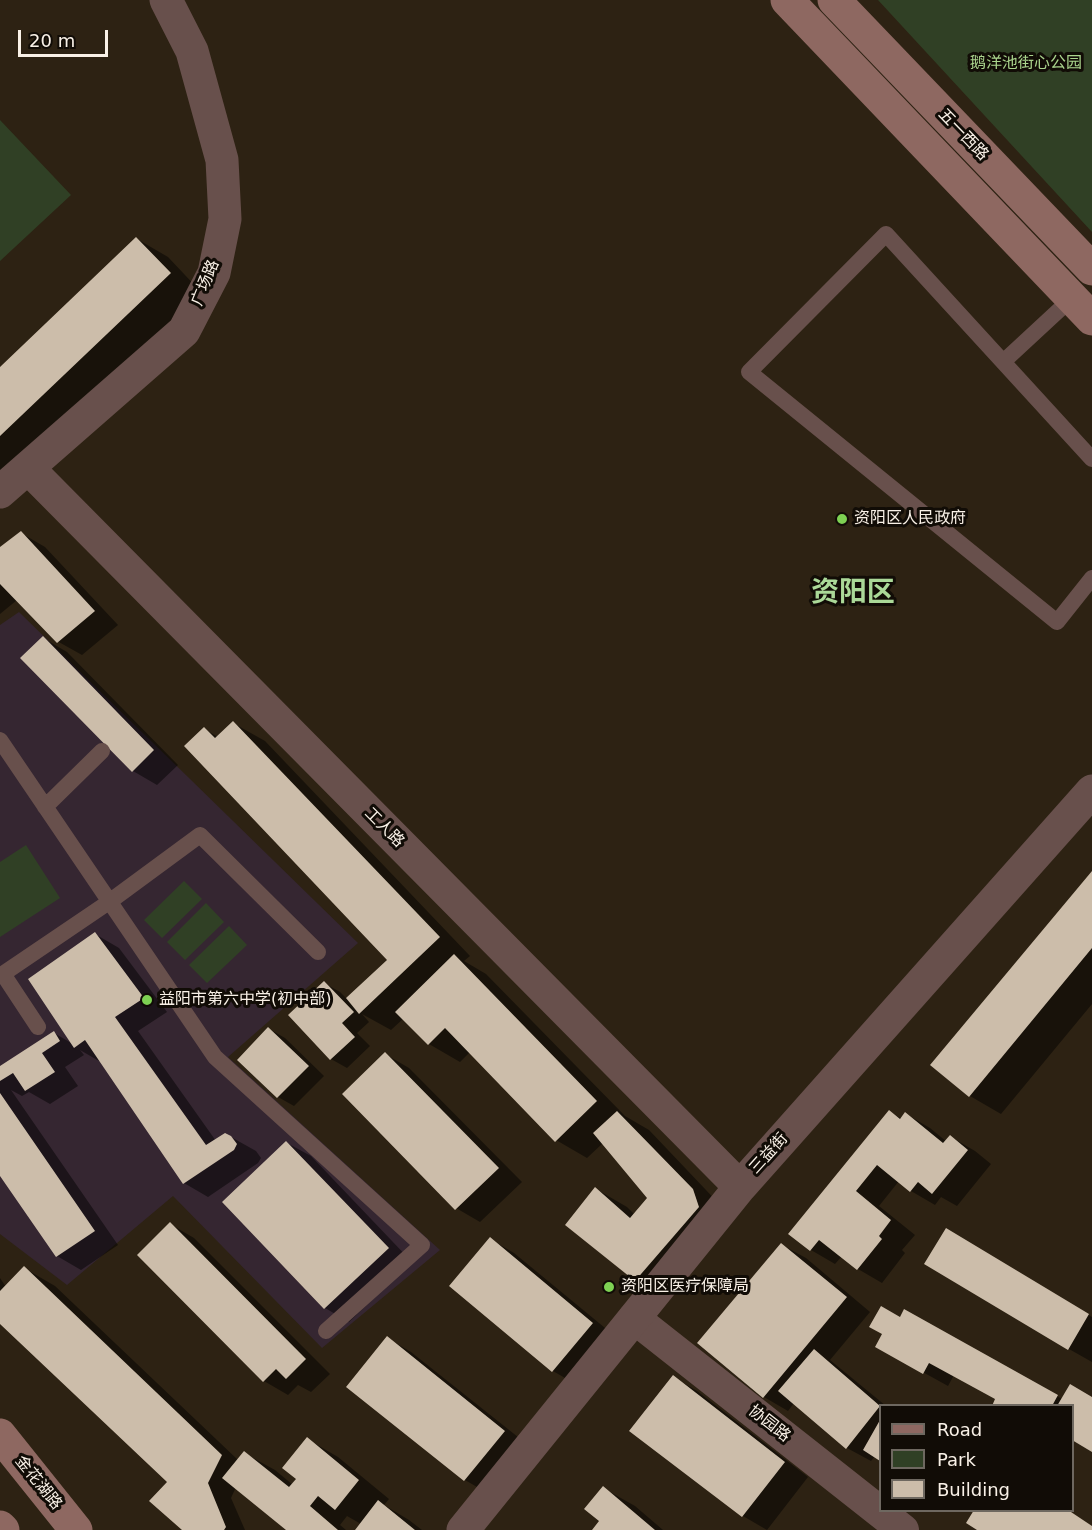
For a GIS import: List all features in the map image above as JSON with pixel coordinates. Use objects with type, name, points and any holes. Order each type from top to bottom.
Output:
[{"type":"main road","points":[[787,0],[1082,309]]},
{"type":"main road","name":"五一西路","points":[[834,0],[1092,269]]},
{"type":"main road","name":"金花湖路","points":[[0,1435],[76,1530]]},
{"type":"street","name":"广场路","points":[[0,492],[184,331],[214,273],[225,219],[222,160],[192,51],[166,0]]},
{"type":"street","name":"工人路","points":[[28,469],[740,1187]]},
{"type":"street","name":"三益街","points":[[463,1530],[740,1187],[1092,791]]},
{"type":"street","name":"协园路","points":[[634,1318],[879,1511]]},
{"type":"street","name":"协园路","points":[[880,1512],[903,1530]]},
{"type":"lane","points":[[1092,459],[886,234],[749,372],[1057,622],[1092,579]]},
{"type":"lane","points":[[1003,362],[1082,309]]},
{"type":"lane","points":[[0,740],[215,1057],[422,1245],[326,1331]]},
{"type":"lane","points":[[45,807],[102,750]]},
{"type":"lane","points":[[38,1027],[1,975],[109,902],[200,835],[318,952]]},
{"type":"shaded area","name":"益阳市第六中学(初中部)","points":[[19,612],[358,943],[228,1057],[440,1250],[322,1348],[173,1196],[67,1285],[0,1234],[0,625]]},
{"type":"green space","name":"鹅洋池街心公园","points":[[878,0],[1092,0],[1092,232]]},
{"type":"green space","points":[[0,120],[71,195],[0,261]]},
{"type":"green space","points":[[26,845],[60,898],[0,937],[0,862]]},
{"type":"green space","points":[[184,881],[202,899],[162,938],[144,920]]},
{"type":"green space","points":[[206,903],[224,922],[185,960],[167,942]]},
{"type":"green space","points":[[229,926],[247,945],[207,983],[189,965]]},
{"type":"building","points":[[136,237],[171,273],[0,436],[0,367]]},
{"type":"building","points":[[21,531],[95,611],[57,643],[0,584],[0,547]]},
{"type":"building","points":[[43,636],[154,750],[132,772],[20,658]]},
{"type":"building","points":[[233,721],[440,937],[359,1014],[346,998],[387,960],[184,746],[204,727],[215,738]]},
{"type":"building","points":[[1092,871],[1092,948],[969,1097],[930,1065]]},
{"type":"building","points":[[95,932],[144,998],[115,1017],[206,1145],[225,1133],[231,1136],[237,1144],[234,1150],[183,1184],[85,1040],[74,1048],[28,979]]},
{"type":"building","points":[[454,954],[597,1101],[555,1142],[445,1028],[428,1045],[395,1012]]},
{"type":"building","points":[[324,981],[354,1012],[342,1023],[355,1037],[330,1060],[288,1015]]},
{"type":"building","points":[[268,1027],[309,1066],[277,1098],[237,1060]]},
{"type":"building","points":[[54,1031],[60,1041],[42,1053],[55,1072],[25,1091],[13,1073],[0,1081],[0,1066]]},
{"type":"building","points":[[385,1052],[499,1168],[455,1210],[342,1094]]},
{"type":"building","points":[[0,1093],[95,1231],[56,1257],[0,1176]]},
{"type":"building","points":[[889,1110],[900,1119],[905,1112],[943,1143],[950,1135],[968,1150],[932,1194],[918,1182],[910,1192],[877,1165],[856,1191],[891,1220],[879,1236],[882,1239],[857,1270],[819,1240],[810,1251],[788,1234]]},
{"type":"building","points":[[617,1111],[693,1189],[699,1207],[635,1281],[565,1225],[595,1187],[630,1218],[647,1198],[593,1133]]},
{"type":"building","points":[[286,1141],[389,1248],[324,1309],[222,1202]]},
{"type":"building","points":[[170,1222],[306,1359],[286,1379],[276,1369],[263,1382],[137,1255]]},
{"type":"building","points":[[946,1228],[1089,1314],[1068,1350],[924,1264]]},
{"type":"building","points":[[490,1237],[593,1323],[552,1372],[449,1286]]},
{"type":"building","points":[[781,1243],[847,1297],[763,1398],[697,1343]]},
{"type":"building","points":[[24,1266],[222,1455],[208,1483],[226,1527],[224,1530],[182,1530],[149,1501],[167,1482],[0,1324],[0,1291]]},
{"type":"building","points":[[881,1306],[900,1317],[904,1309],[1058,1395],[1053,1404],[993,1404],[995,1399],[929,1363],[923,1374],[875,1347],[882,1334],[869,1327]]},
{"type":"building","points":[[387,1336],[505,1431],[464,1481],[346,1387]]},
{"type":"building","points":[[814,1349],[879,1407],[846,1449],[778,1391]]},
{"type":"building","points":[[673,1375],[785,1462],[742,1517],[629,1431]]},
{"type":"building","points":[[1070,1384],[1092,1397],[1092,1452],[1074,1441],[1074,1404],[1058,1404]]},
{"type":"building","points":[[879,1422],[879,1460],[863,1450]]},
{"type":"building","points":[[307,1437],[359,1480],[335,1510],[318,1496],[310,1506],[338,1530],[286,1530],[222,1478],[244,1451],[289,1487],[296,1479],[282,1468]]},
{"type":"building","points":[[603,1486],[655,1530],[592,1530],[599,1521],[584,1509]]},
{"type":"building","points":[[378,1500],[415,1530],[355,1530]]},
{"type":"building","points":[[973,1512],[1071,1512],[1092,1526],[1092,1530],[977,1530],[966,1523]]},
{"type":"place","name":"资阳区人民政府","points":[[842,519]]},
{"type":"place","name":"益阳市第六中学(初中部)","points":[[147,1000]]},
{"type":"place","name":"资阳区医疗保障局","points":[[609,1287]]},
{"type":"district","name":"资阳区","points":[[853,594]]}]
